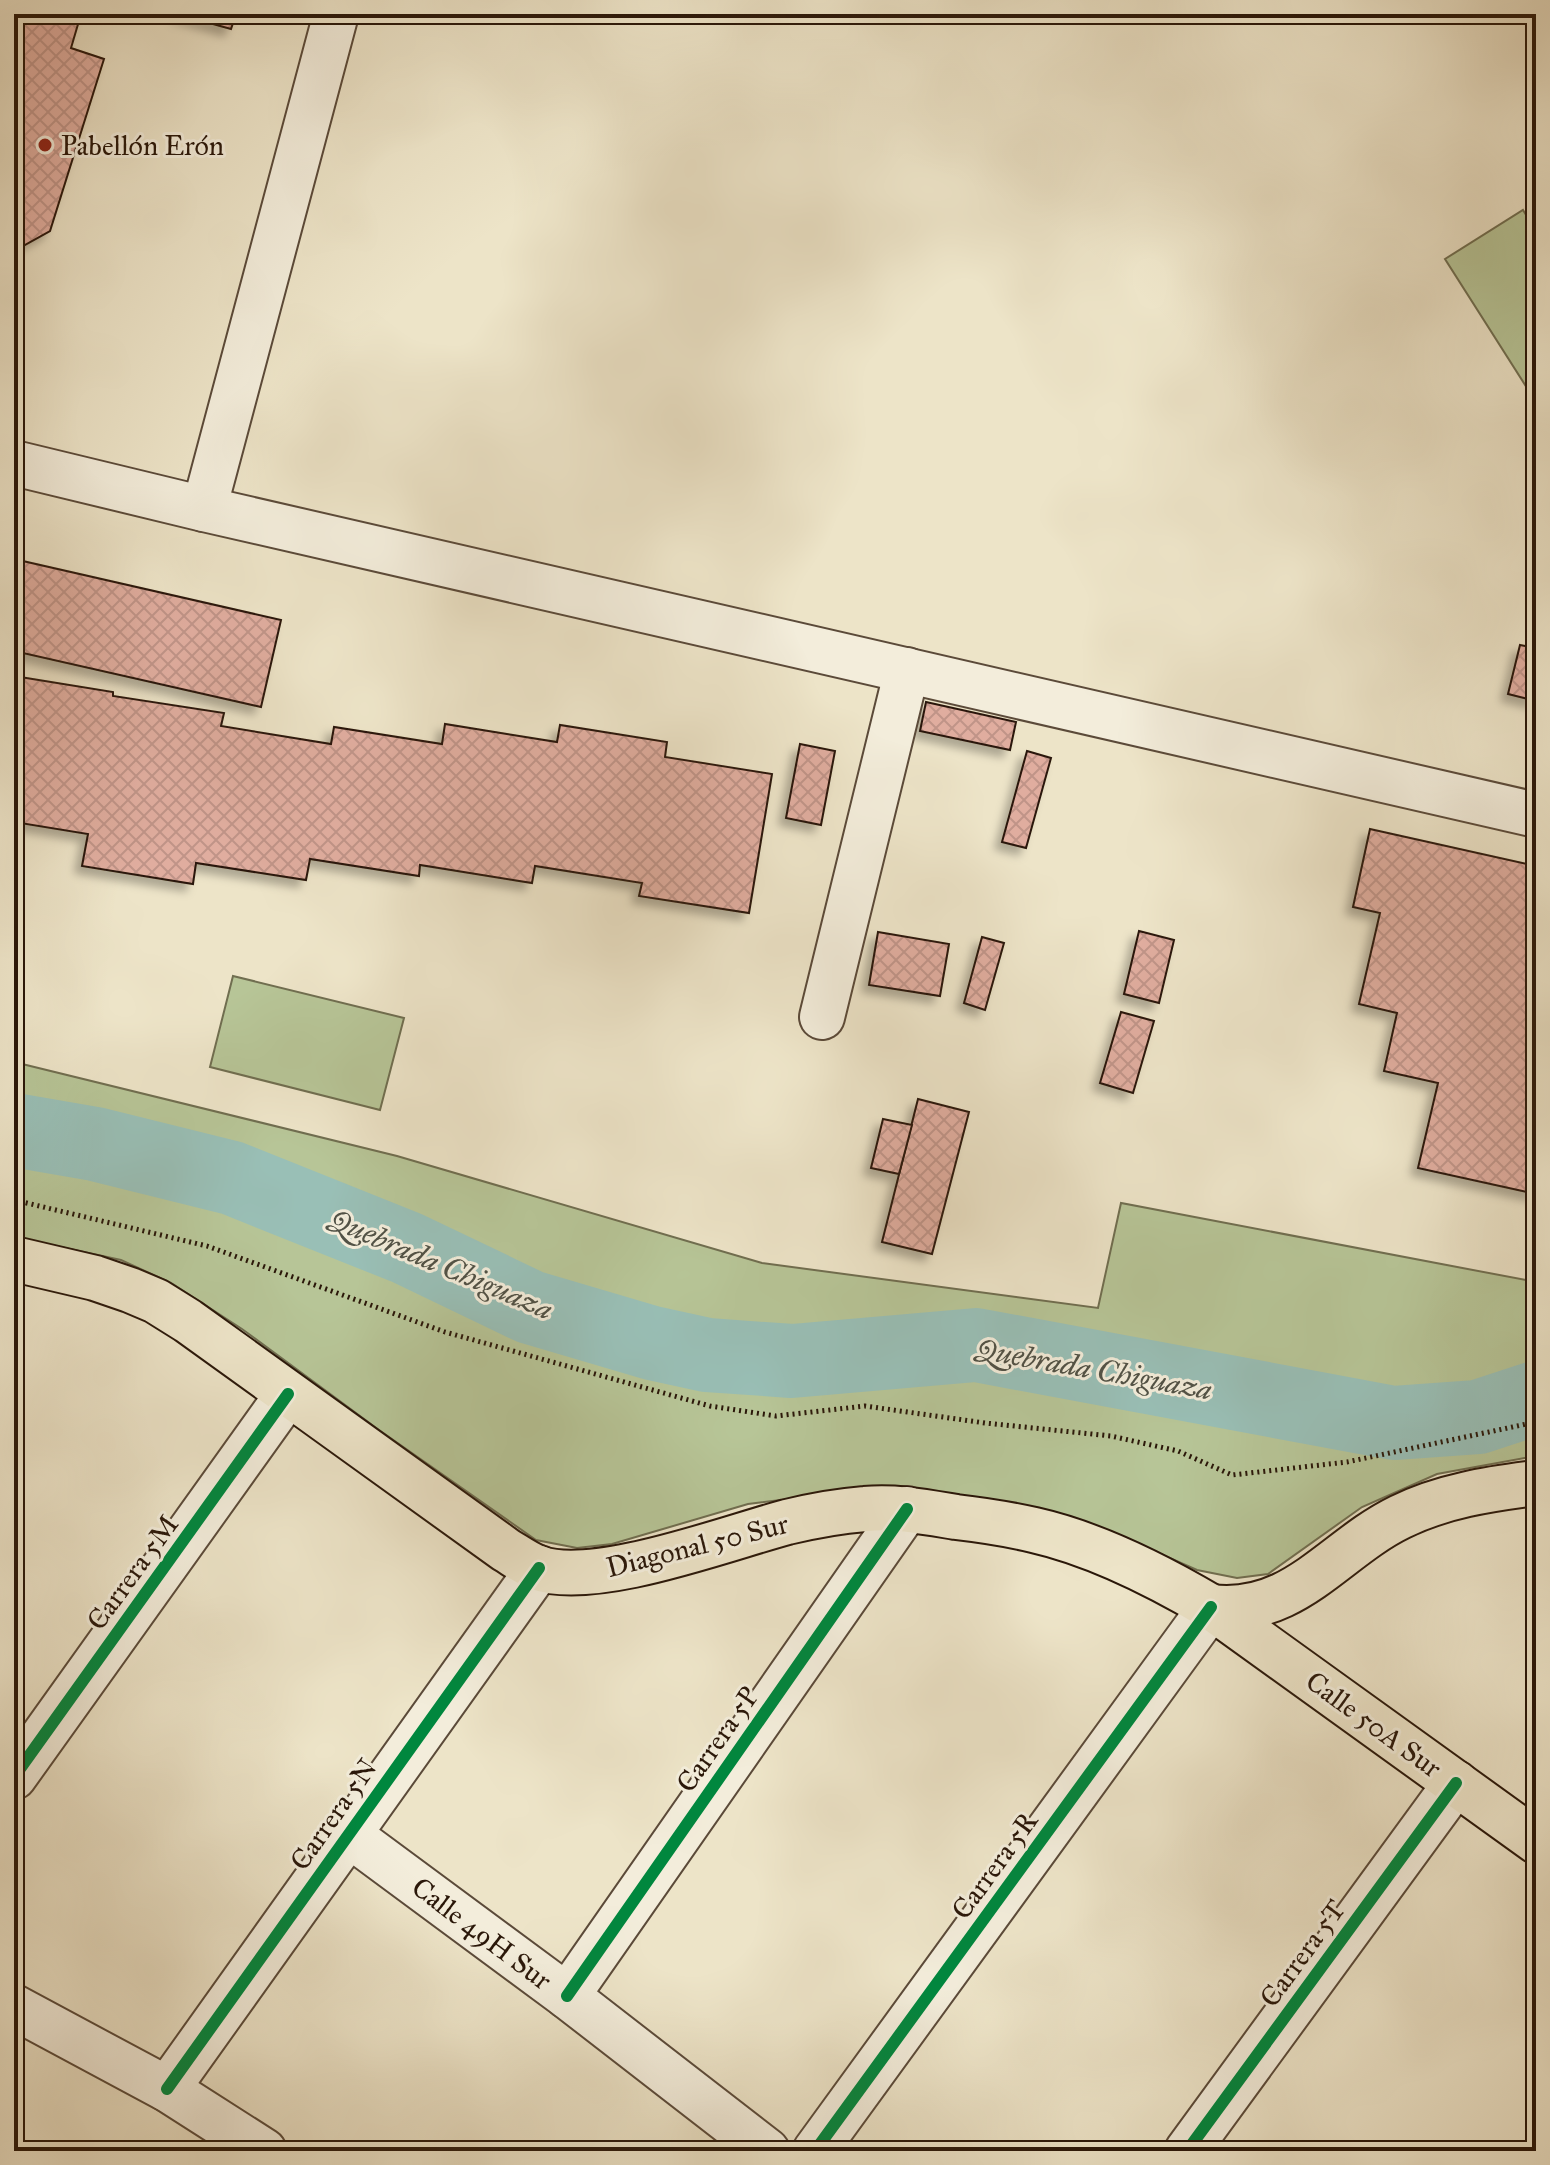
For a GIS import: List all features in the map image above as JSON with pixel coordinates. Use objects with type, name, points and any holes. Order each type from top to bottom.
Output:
[{"type":"main road","name":"Diagonal 50 Sur","points":[[14,1259],[95,1278],[156,1301],[506,1550],[539,1568],[561,1571],[612,1568],[832,1513],[907,1509],[1036,1530],[1074,1542],[1160,1578],[1211,1607]]},
{"type":"main road","points":[[1211,1607],[1244,1608],[1298,1588],[1359,1541],[1431,1503],[1488,1489],[1536,1483]]},
{"type":"main road","name":"Calle 50A Sur","points":[[1211,1607],[1536,1841]]},
{"type":"street","points":[[204,509],[336,14]]},
{"type":"street","points":[[14,463],[1536,815]]},
{"type":"street","points":[[822,1017],[907,670]]},
{"type":"street","name":"Carrera 5M","points":[[14,1777],[288,1394]]},
{"type":"street","name":"Carrera 5P","points":[[567,1996],[907,1509]]},
{"type":"street","name":"Carrera 5N","points":[[167,2089],[539,1568]]},
{"type":"street","name":"Carrera 5R","points":[[815,2151],[1211,1607]]},
{"type":"street","name":"Carrera 5T","points":[[1187,2151],[1456,1783]]},
{"type":"street","name":"Calle 49H Sur","points":[[348,1834],[567,1996],[767,2151]]},
{"type":"street","points":[[14,2007],[167,2089],[264,2151]]},
{"type":"path","points":[[14,1200],[207,1246],[445,1332],[710,1406],[776,1416],[865,1406],[1111,1436],[1178,1451],[1232,1475],[1347,1462],[1536,1422]]},
{"type":"green space","points":[[1523,210],[1536,231],[1536,402],[1445,259]]},
{"type":"green space","points":[[233,976],[404,1018],[380,1110],[210,1067]]},
{"type":"green space","points":[[14,1062],[397,1156],[762,1263],[1098,1308],[1121,1203],[1536,1282],[1536,1456],[1437,1474],[1362,1507],[1268,1574],[1237,1578],[1197,1570],[1122,1537],[854,1491],[748,1504],[612,1544],[577,1548],[536,1540],[242,1329],[171,1283],[121,1260],[14,1237]]},
{"type":"building","name":"Pabellón Erón","points":[[14,14],[81,14],[71,48],[104,59],[50,231],[14,251]]},
{"type":"building","points":[[177,14],[236,14],[231,29]]},
{"type":"building","points":[[14,559],[281,620],[261,707],[14,651]]},
{"type":"building","points":[[1520,645],[1536,648],[1536,701],[1508,694]]},
{"type":"building","points":[[14,676],[113,692],[113,696],[224,713],[221,726],[331,744],[334,727],[442,744],[445,724],[557,742],[560,725],[667,742],[665,757],[772,774],[749,913],[639,896],[642,883],[535,866],[532,883],[420,865],[419,876],[310,859],[306,880],[196,863],[193,884],[82,866],[88,834],[14,822]]},
{"type":"building","points":[[926,702],[1016,722],[1010,750],[920,731]]},
{"type":"building","points":[[800,744],[835,751],[821,825],[786,818]]},
{"type":"building","points":[[1027,751],[1051,758],[1026,848],[1002,842]]},
{"type":"building","points":[[1370,829],[1536,866],[1536,1194],[1418,1168],[1438,1083],[1384,1071],[1397,1013],[1359,1004],[1380,913],[1353,907]]},
{"type":"building","points":[[1139,931],[1174,940],[1159,1003],[1124,994]]},
{"type":"building","points":[[878,932],[949,944],[940,996],[869,985]]},
{"type":"building","points":[[982,937],[1004,943],[985,1010],[964,1003]]},
{"type":"building","points":[[1121,1012],[1154,1021],[1133,1093],[1100,1083]]},
{"type":"building","points":[[918,1099],[969,1112],[932,1254],[882,1242]]},
{"type":"building","points":[[883,1119],[912,1125],[899,1174],[871,1168]]},
{"type":"waterway","name":"Quebrada Chiguaza","points":[[14,1130],[95,1144],[232,1178],[407,1248],[530,1307],[652,1343],[707,1355],[792,1361],[976,1345],[1394,1423],[1478,1417],[1536,1398]]},
{"type":"cycle path","points":[[14,1777],[288,1394]]},
{"type":"cycle path","points":[[567,1996],[907,1509]]},
{"type":"cycle path","points":[[167,2089],[539,1568]]},
{"type":"cycle path","points":[[815,2151],[1211,1607]]},
{"type":"cycle path","points":[[1187,2151],[1456,1783]]},
{"type":"place","name":"Pabellón Erón","points":[[45,145]]}]
